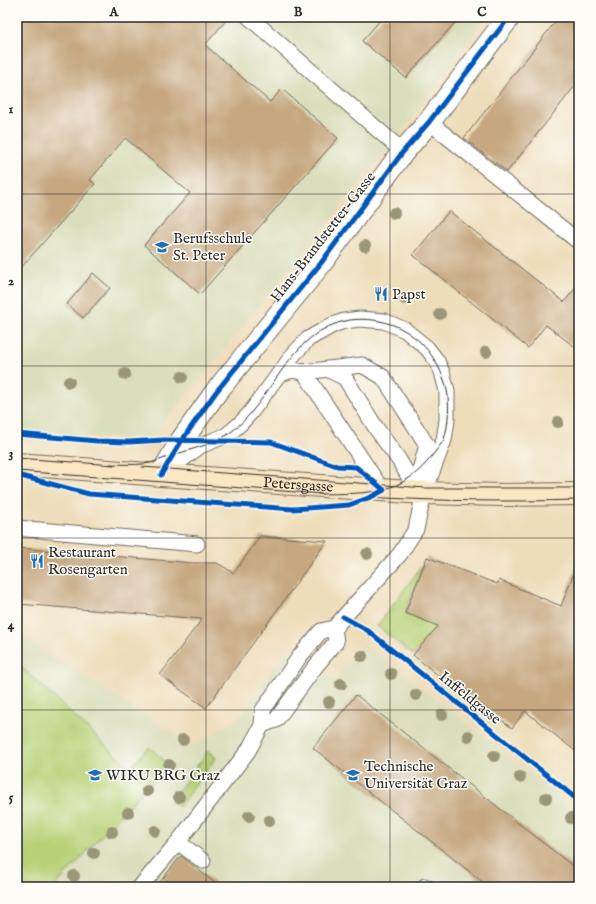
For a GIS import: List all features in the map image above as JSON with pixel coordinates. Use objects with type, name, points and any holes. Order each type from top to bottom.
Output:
[{"type":"main road","name":"Petersgasse","points":[[17,464],[419,493],[502,495],[579,494]]},
{"type":"street","name":"Hans-Brandstetter-Gasse","points":[[161,475],[182,440],[216,392],[321,262],[508,17]]},
{"type":"lane","points":[[249,17],[393,143],[402,154]]},
{"type":"lane","points":[[428,122],[579,242]]},
{"type":"lane","points":[[161,475],[200,446],[227,435],[240,423],[251,412],[293,355],[308,339],[333,325],[344,321],[360,319],[384,321],[405,330],[427,348],[442,372],[447,391],[448,408],[444,440],[419,493]]},
{"type":"lane","points":[[140,887],[178,842],[248,751],[262,726],[263,710],[300,656],[321,631],[334,628],[400,554],[416,529],[419,493],[426,445],[383,377],[362,365],[304,372],[292,370],[278,375]]},
{"type":"lane","points":[[327,369],[345,378],[419,493]]},
{"type":"lane","points":[[304,372],[382,490]]},
{"type":"lane","points":[[17,528],[197,544]]},
{"type":"lane","points":[[178,842],[203,861]]},
{"type":"shaded area","name":"Berufsschule St. Peter","points":[[17,17],[486,17],[393,143],[150,439],[17,432]]},
{"type":"shaded area","name":"Technische Universität Graz","points":[[17,635],[195,746],[242,715],[286,649],[300,656],[335,680],[363,643],[453,712],[579,813],[579,887],[17,887]]},
{"type":"green space","points":[[424,563],[405,613],[436,625],[436,628],[413,655],[377,626]]},
{"type":"green space","name":"WIKU BRG Graz","points":[[17,663],[130,768],[149,747],[168,764],[54,887],[17,887]]},
{"type":"green space","points":[[208,751],[216,758],[179,807],[171,801]]},
{"type":"building","points":[[17,17],[229,17],[205,45],[270,102],[282,89],[338,138],[200,294],[144,245],[190,193],[125,138],[90,180],[95,184],[17,272]]},
{"type":"building","points":[[383,17],[460,17],[406,78],[362,41]]},
{"type":"building","points":[[559,17],[579,17],[579,81],[507,172],[464,138]]},
{"type":"building","points":[[449,211],[564,302],[579,284],[579,350],[546,325],[528,348],[413,255]]},
{"type":"building","points":[[93,273],[110,288],[83,318],[67,304]]},
{"type":"building","points":[[260,536],[327,541],[206,708],[160,675],[202,619],[19,604],[19,591],[17,591],[17,548],[193,563],[217,563],[234,573]]},
{"type":"building","points":[[427,557],[497,584],[499,580],[561,606],[577,565],[579,565],[579,754],[525,711],[512,728],[441,674],[439,676],[413,655],[438,626],[405,613]]},
{"type":"building","points":[[356,695],[579,871],[579,887],[489,887],[313,748]]},
{"type":"building","points":[[181,856],[220,887],[156,887]]},
{"type":"tram line","points":[[110,464],[152,463],[208,444],[227,435],[243,421],[257,405],[282,369],[296,352],[311,338],[329,326],[350,320],[362,319],[385,322],[396,326],[414,337],[428,350],[443,376],[446,386],[448,405],[448,420],[444,439],[423,467],[397,485],[383,490],[368,492],[318,494]]},
{"type":"tram line","points":[[17,458],[114,465]]},
{"type":"tram line","points":[[142,467],[426,488],[579,488]]},
{"type":"tram line","points":[[17,471],[322,494]]},
{"type":"tram line","points":[[366,497],[472,501],[579,500]]},
{"type":"cycle path","points":[[161,475],[182,440],[216,392],[321,263],[402,153],[429,122],[509,17]]},
{"type":"cycle path","points":[[17,434],[97,441],[129,442],[164,440],[271,442],[337,466],[356,467],[384,490],[371,497],[349,505],[293,509],[89,494],[17,475]]},
{"type":"cycle path","name":"Inffeldgasse","points":[[343,617],[367,630],[579,801]]},
{"type":"place","name":"Berufsschule St. Peter","points":[[162,247]]},
{"type":"place","name":"Papst","points":[[381,294]]},
{"type":"place","name":"Restaurant Rosengarten","points":[[37,561]]},
{"type":"place","name":"WIKU BRG Graz","points":[[95,775]]},
{"type":"place","name":"Technische Universität Graz","points":[[353,775]]}]
